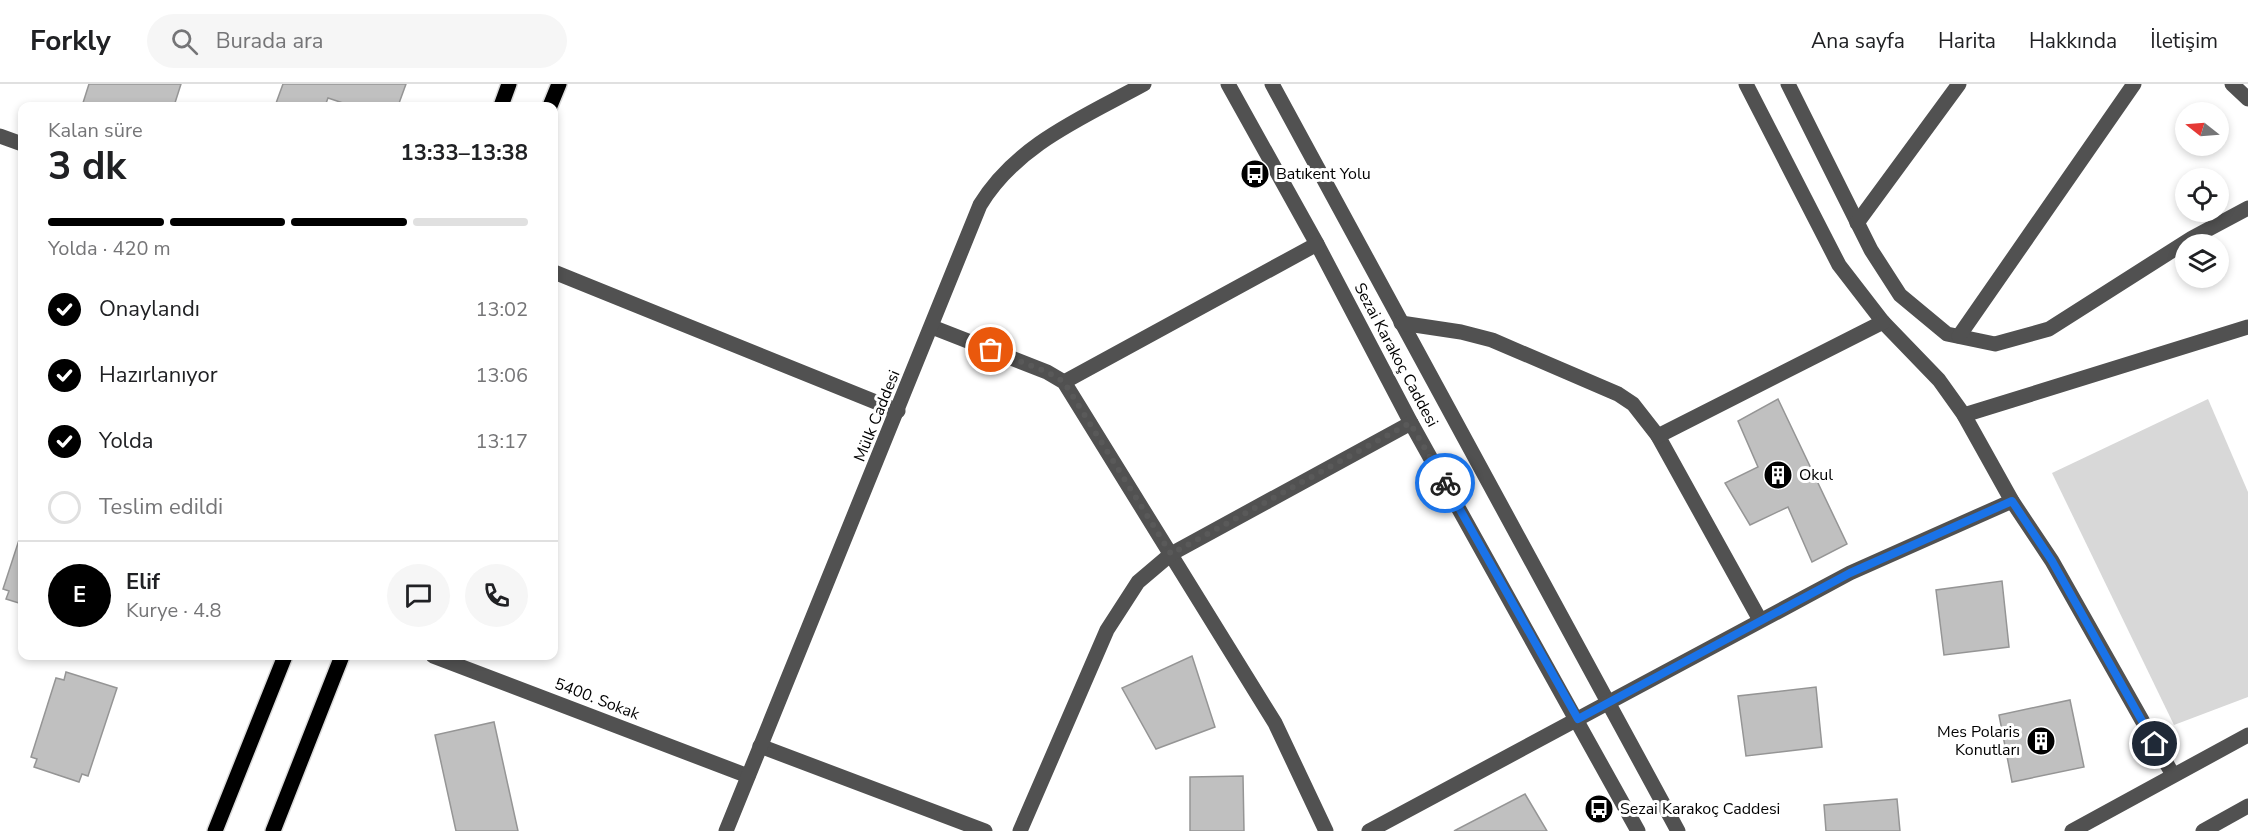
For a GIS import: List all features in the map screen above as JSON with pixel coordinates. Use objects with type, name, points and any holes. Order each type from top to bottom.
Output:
[{"type":"main road","points":[[502,102],[509,84]]},
{"type":"main road","points":[[552,102],[559,84]]},
{"type":"main road","points":[[215,831],[283,660]]},
{"type":"main road","points":[[273,831],[340,660]]},
{"type":"street","name":"Mülk Caddesi","points":[[726,831],[980,206],[996,180],[1036,145],[1144,84]]},
{"type":"street","name":"Sezai Karakoç Caddesi","points":[[1228,84],[1317,244],[1410,423],[1578,719],[1638,831]]},
{"type":"street","points":[[1272,84],[1678,831]]},
{"type":"street","points":[[1746,84],[1829,248],[1854,288],[1939,380],[1964,415],[2012,501],[2052,561],[2173,775]]},
{"type":"street","points":[[1788,84],[1857,223],[1900,295],[1947,334],[1995,344],[2049,329],[2192,238],[2248,208]]},
{"type":"street","points":[[1857,223],[1959,84]]},
{"type":"street","points":[[1959,336],[2134,84]]},
{"type":"street","points":[[2232,84],[2248,99]]},
{"type":"street","points":[[0,136],[18,143]]},
{"type":"street","points":[[1064,382],[1317,244]]},
{"type":"street","points":[[558,274],[898,411]]},
{"type":"street","points":[[1658,436],[1883,322]]},
{"type":"street","points":[[1401,323],[1461,332],[1492,340],[1618,394],[1633,404],[1658,436],[1760,620]]},
{"type":"street","points":[[932,327],[1047,372],[1064,382],[1275,723],[1326,831]]},
{"type":"street","points":[[1964,415],[2248,327]]},
{"type":"street","points":[[1020,831],[1107,630],[1138,582],[1171,554],[1410,423]]},
{"type":"street","points":[[1369,831],[1850,573],[2012,501]]},
{"type":"street","name":"5400. Sokak","points":[[443,660],[747,776]]},
{"type":"street","points":[[2072,831],[2248,735]]},
{"type":"street","points":[[760,746],[985,831]]},
{"type":"street","points":[[2203,831],[2248,806]]},
{"type":"shaded area","points":[[2208,399],[2248,492],[2248,697],[2174,725],[2052,473]]},
{"type":"building","points":[[89,84],[181,84],[175,102],[83,102]]},
{"type":"building","points":[[283,84],[406,84],[399,102],[340,102],[328,98],[326,102],[276,102]]},
{"type":"building","name":"Okul","points":[[1778,399],[1847,544],[1812,562],[1788,507],[1750,525],[1725,483],[1758,467],[1738,421]]},
{"type":"building","points":[[18,543],[18,603],[6,599],[9,591],[3,589]]},
{"type":"building","points":[[2002,581],[2009,647],[1944,655],[1936,590]]},
{"type":"building","points":[[1192,656],[1215,727],[1156,749],[1122,688]]},
{"type":"building","points":[[66,672],[117,688],[88,776],[82,774],[79,782],[34,767],[37,759],[31,757],[56,678],[64,680]]},
{"type":"building","points":[[1816,687],[1822,747],[1746,756],[1738,696]]},
{"type":"building","name":"Mes Polaris Konutları","points":[[2070,700],[2084,767],[2012,782],[1999,715]]},
{"type":"building","points":[[494,722],[518,831],[456,831],[435,735]]},
{"type":"building","points":[[1243,776],[1244,831],[1190,831],[1190,777]]},
{"type":"building","points":[[1525,794],[1547,831],[1454,831]]},
{"type":"building","points":[[1897,799],[1900,831],[1826,831],[1824,805]]},
{"type":"way so far","points":[[991,350],[1047,372],[1064,382],[1171,554],[1410,423],[1445,483]]},
{"type":"place","name":"Batıkent Yolu","points":[[1255,174]]},
{"type":"place","name":"Okul","points":[[1778,475]]},
{"type":"place","name":"Mes Polaris Konutları","points":[[2041,741]]},
{"type":"place","name":"Sezai Karakoç Caddesi","points":[[1599,809]]},
{"type":"route","points":[[1445,483],[1578,719],[1850,573],[2012,501],[2042,544],[2155,744]]}]
